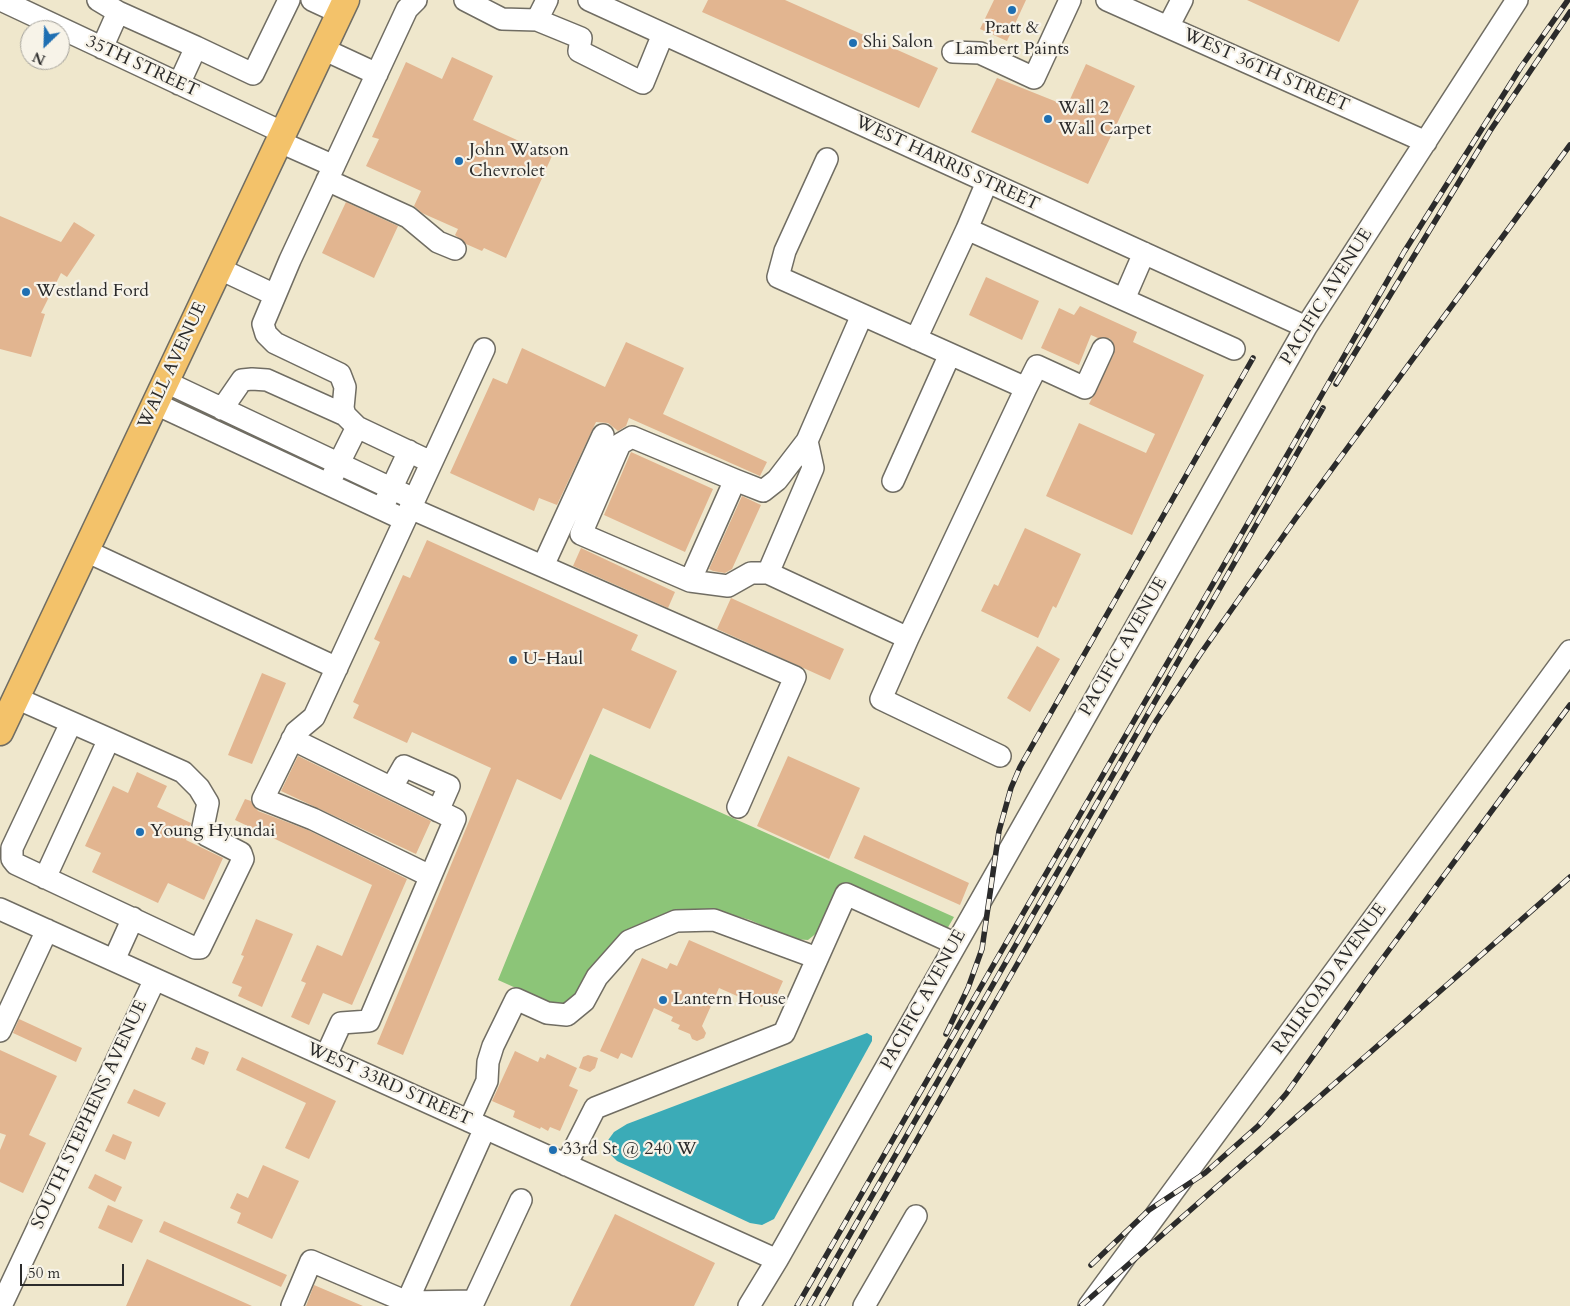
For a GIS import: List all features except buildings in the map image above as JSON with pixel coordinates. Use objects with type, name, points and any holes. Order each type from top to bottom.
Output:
[{"type":"main road","name":"WALL AVENUE","points":[[0,732],[343,6]]},
{"type":"street","name":"35TH STREET","points":[[1,0],[178,84],[282,138],[330,173],[408,217],[438,242],[455,249]]},
{"type":"street","points":[[98,0],[118,12],[253,74],[290,0]]},
{"type":"street","points":[[312,0],[343,6]]},
{"type":"street","points":[[329,485],[339,463],[351,421],[343,408],[345,387],[340,374],[275,343],[266,334],[263,324],[330,173],[407,8],[416,0]]},
{"type":"street","points":[[465,0],[502,19],[537,20],[581,38],[579,51],[643,84],[663,34]]},
{"type":"street","points":[[537,20],[547,0]]},
{"type":"street","name":"WEST HARRIS STREET","points":[[589,0],[618,7],[663,34],[1306,327]]},
{"type":"street","points":[[953,52],[980,53],[1034,78],[1070,0]]},
{"type":"street","name":"WEST 36TH STREET","points":[[1106,0],[1426,142]]},
{"type":"street","points":[[1168,27],[1182,0]]},
{"type":"street","name":"PACIFIC AVENUE","points":[[749,1306],[777,1260],[1306,327],[1517,0]]},
{"type":"street","points":[[102,48],[118,12]]},
{"type":"street","points":[[178,84],[196,47]]},
{"type":"street","points":[[323,49],[377,74]]},
{"type":"street","points":[[827,159],[785,251],[778,277],[1026,388]]},
{"type":"street","points":[[916,339],[987,182]]},
{"type":"street","points":[[967,229],[1234,349]]},
{"type":"street","points":[[1124,299],[1144,253]]},
{"type":"street","points":[[220,269],[275,295]]},
{"type":"street","points":[[862,315],[807,441],[777,480],[762,492],[632,437],[620,444],[581,534],[690,581],[728,586],[751,574],[768,573],[908,638]]},
{"type":"street","points":[[430,876],[313,819],[263,799],[296,732],[314,717],[484,349]]},
{"type":"street","points":[[1000,756],[881,699],[1037,366],[1085,388],[1103,349]]},
{"type":"street","points":[[893,482],[950,354]]},
{"type":"street","points":[[222,409],[242,380],[266,380],[431,462]]},
{"type":"street","points":[[161,393],[222,409],[339,463],[392,488],[410,509]]},
{"type":"street","points":[[161,393],[275,460],[382,509],[410,509],[795,677],[738,807]]},
{"type":"street","points":[[544,566],[604,435]]},
{"type":"street","points":[[275,460],[285,438]]},
{"type":"street","points":[[768,573],[813,468],[807,441]]},
{"type":"street","points":[[382,509],[409,451]]},
{"type":"street","points":[[690,581],[735,480]]},
{"type":"street","points":[[86,551],[337,668]]},
{"type":"street","name":"RAILROAD AVENUE","points":[[1089,1306],[1570,651]]},
{"type":"street","points":[[16,698],[182,772],[192,780],[208,803],[203,827],[206,835],[241,853],[243,859],[200,948],[195,948],[45,878],[16,864],[12,859],[12,848],[72,723]]},
{"type":"street","points":[[45,878],[109,739]]},
{"type":"street","points":[[292,739],[455,819],[369,1021],[341,1022],[326,1056]]},
{"type":"street","points":[[566,1165],[594,1108],[784,1032],[846,894],[956,944]]},
{"type":"street","name":"WEST 33RD STREET","points":[[0,909],[777,1260]]},
{"type":"street","points":[[114,960],[133,918]]},
{"type":"street","points":[[410,1304],[477,1124],[487,1081],[488,1062],[516,999],[547,1013],[567,1015],[584,1001],[597,977],[629,941],[676,921],[714,920],[817,958]]},
{"type":"street","points":[[0,1031],[47,930]]},
{"type":"street","name":"SOUTH STEPHENS AVENUE","points":[[1,1306],[155,979]]},
{"type":"street","points":[[292,1306],[311,1262],[410,1304],[478,1304],[520,1200]]},
{"type":"street","points":[[864,1306],[916,1216]]},
{"type":"green space","points":[[590,754],[954,917],[947,929],[841,883],[818,932],[808,940],[793,939],[750,920],[726,913],[700,910],[653,920],[575,1004],[554,1005],[498,980]]},
{"type":"water","points":[[867,1033],[872,1036],[872,1041],[774,1219],[762,1225],[750,1223],[617,1161],[608,1152],[606,1143],[614,1132],[627,1124]]},
{"type":"railway","points":[[797,1306],[1404,252],[1521,67],[1568,0]]},
{"type":"railway","points":[[1336,384],[1490,131],[1570,12]]},
{"type":"railway","points":[[822,1306],[1156,721],[1201,653],[1296,518],[1570,145]]},
{"type":"railway","points":[[946,1034],[968,988],[982,949],[999,831],[1011,788],[1020,767],[1253,358]]},
{"type":"railway","points":[[809,1306],[1323,408]]},
{"type":"railway","points":[[1091,1265],[1149,1210],[1205,1173],[1258,1126],[1286,1094],[1369,977],[1570,705]]},
{"type":"railway","points":[[1081,1306],[1570,877]]},
{"type":"place","name":"Pratt & Lambert Paints","points":[[1012,10]]},
{"type":"place","name":"Shi Salon","points":[[853,43]]},
{"type":"place","name":"Wall 2 Wall Carpet","points":[[1048,119]]},
{"type":"place","name":"John Watson Chevrolet","points":[[459,161]]},
{"type":"place","name":"Westland Ford","points":[[26,292]]},
{"type":"place","name":"U-Haul","points":[[513,660]]},
{"type":"place","name":"Young Hyundai","points":[[140,832]]},
{"type":"place","name":"Lantern House","points":[[663,1000]]},
{"type":"place","name":"33rd St @ 240 W","points":[[553,1150]]}]
